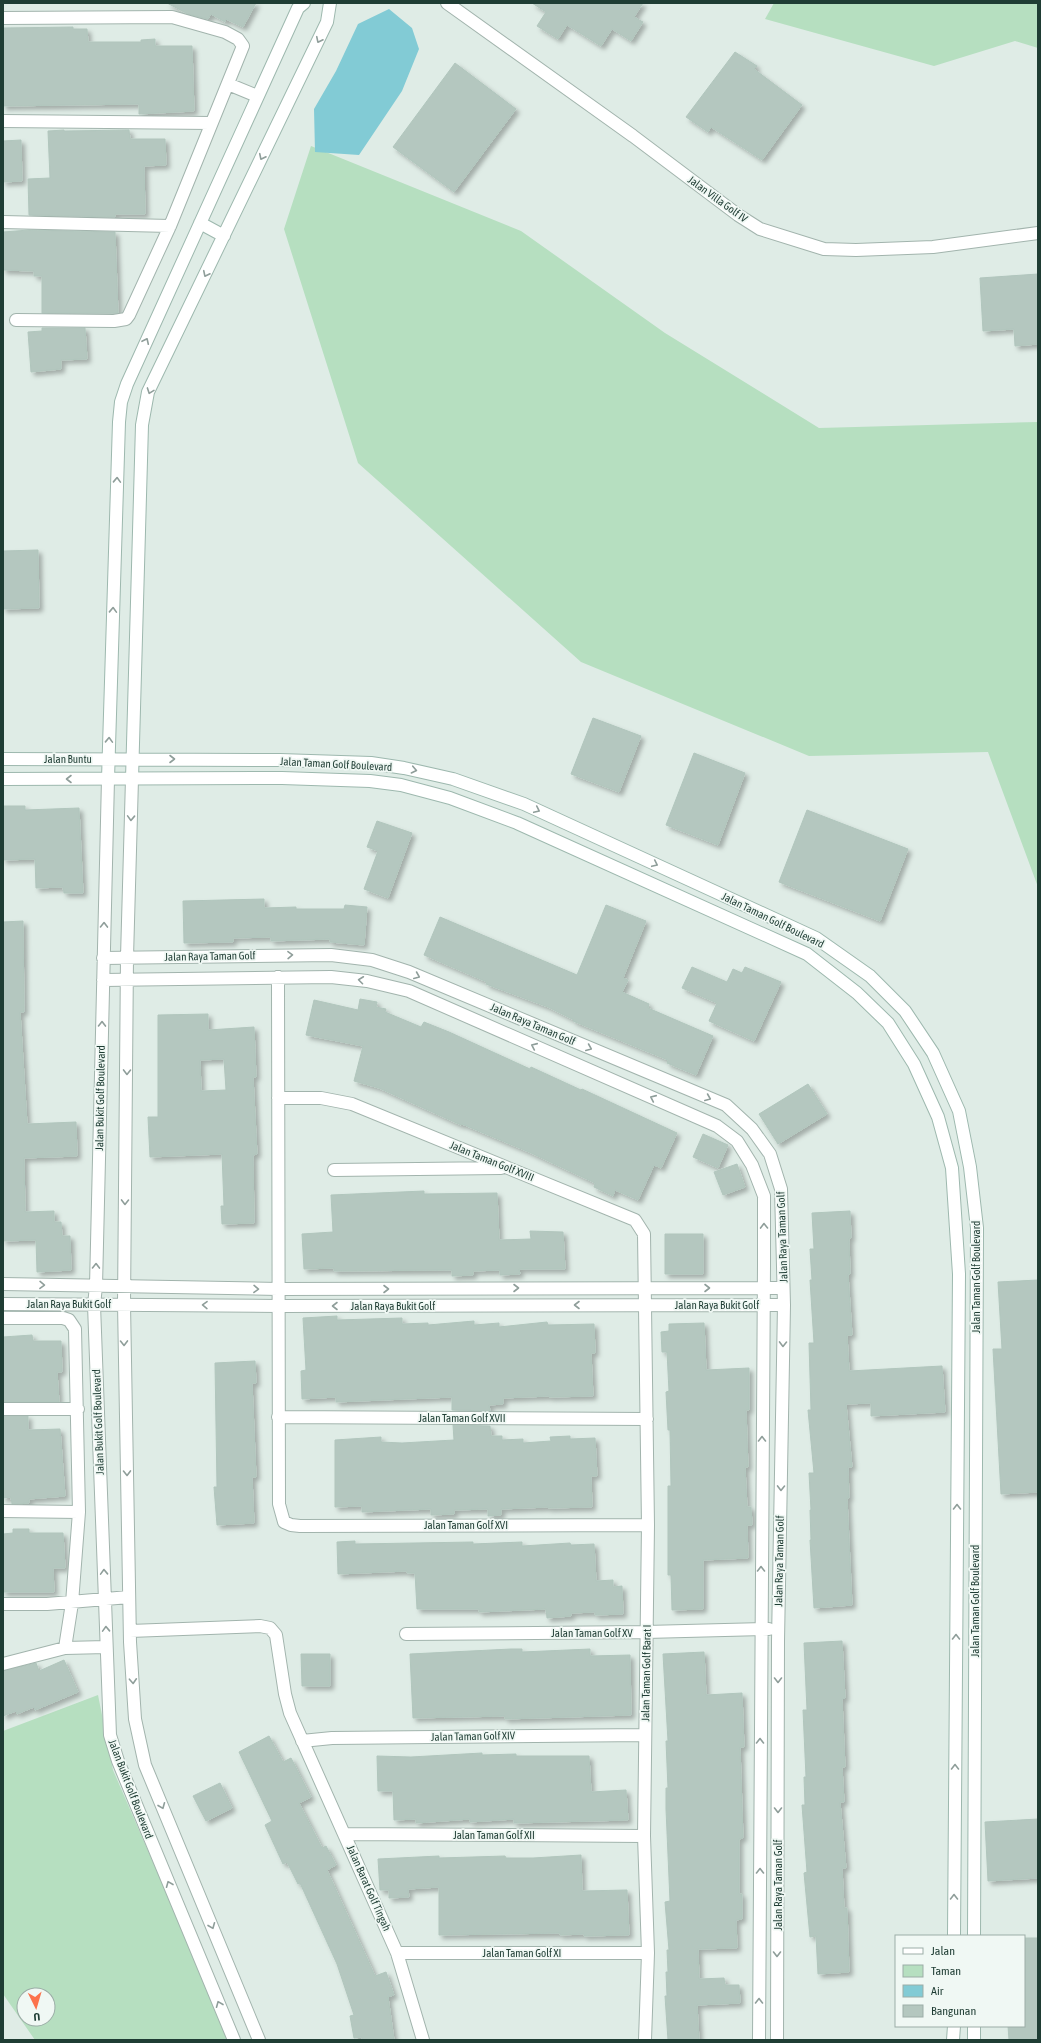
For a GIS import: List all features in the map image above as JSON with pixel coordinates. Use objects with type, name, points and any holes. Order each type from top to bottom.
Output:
[{"type":"street","name":"Jalan Bukit Golf Boulevard","points":[[234,2040],[110,1735],[94,1305],[96,1286],[108,759],[119,422],[121,402],[127,384],[257,96],[298,8],[304,3]]},
{"type":"street","name":"Jalan Bukit Golf Boulevard","points":[[259,2040],[145,1765],[135,1719],[129,1598],[124,1286],[128,979],[133,957],[132,779],[142,433],[148,392],[327,22],[330,3]]},
{"type":"street","name":"Jalan Villa Golf IV","points":[[447,3],[633,136],[738,215],[760,229],[824,249],[856,250],[933,247],[1038,233]]},
{"type":"street","points":[[3,18],[163,16],[189,21],[225,32],[238,39],[242,44],[243,50],[211,123],[170,226],[131,312],[126,319],[114,321],[16,320]]},
{"type":"street","points":[[228,84],[257,96]]},
{"type":"street","points":[[3,121],[211,123]]},
{"type":"street","points":[[3,222],[170,226]]},
{"type":"street","points":[[200,223],[224,236]]},
{"type":"street","name":"Jalan Buntu","points":[[3,758],[133,759]]},
{"type":"street","name":"Jalan Taman Golf Boulevard","points":[[133,759],[280,760],[371,763],[404,768],[453,779],[524,804],[816,938],[870,976],[905,1011],[933,1053],[959,1110],[970,1167],[977,1228],[974,1935]]},
{"type":"street","name":"Jalan Taman Golf Boulevard","points":[[132,779],[282,778],[370,781],[400,785],[450,798],[517,823],[807,954],[857,993],[888,1023],[914,1064],[938,1117],[952,1168],[959,1274],[954,1935]]},
{"type":"street","name":"Jalan Buntu","points":[[3,779],[132,779]]},
{"type":"street","name":"Jalan Raya Taman Golf","points":[[103,958],[331,955],[372,960],[416,975],[726,1105],[752,1129],[770,1154],[781,1189],[784,1305],[778,1629],[777,2040]]},
{"type":"street","points":[[227,956],[227,978]]},
{"type":"street","points":[[268,956],[273,977],[278,1098],[278,1417]]},
{"type":"street","name":"Jalan Raya Taman Golf","points":[[103,980],[330,977],[352,979],[409,991],[717,1126],[737,1141],[752,1164],[764,1196],[759,2040]]},
{"type":"street","name":"Jalan Taman Golf XVIII","points":[[278,1098],[321,1098],[352,1104],[635,1220],[644,1234],[646,1305]]},
{"type":"street","points":[[334,1170],[507,1168]]},
{"type":"street","points":[[959,1274],[977,1274]]},
{"type":"street","name":"Jalan Raya Bukit Golf","points":[[3,1284],[278,1289],[783,1288]]},
{"type":"street","name":"Jalan Raya Bukit Golf","points":[[3,1304],[278,1306],[784,1305]]},
{"type":"street","name":"Jalan Taman Golf Barat I","points":[[645,2040],[648,1953],[644,1836],[648,1525],[646,1305]]},
{"type":"street","points":[[3,1318],[63,1318],[69,1320],[73,1324],[76,1335],[79,1512],[72,1603],[65,1648]]},
{"type":"street","points":[[3,1409],[78,1409]]},
{"type":"street","name":"Jalan Taman Golf XVII","points":[[278,1417],[647,1419]]},
{"type":"street","name":"Jalan Taman Golf XVI","points":[[278,1417],[278,1504],[284,1522],[291,1525],[648,1525]]},
{"type":"street","points":[[3,1512],[79,1512]]},
{"type":"street","points":[[3,1604],[72,1603],[129,1598]]},
{"type":"street","name":"Jalan Barat Golf Tingah","points":[[130,1631],[260,1626],[270,1628],[276,1635],[288,1707],[397,1953],[423,2040]]},
{"type":"street","name":"Jalan Taman Golf XV","points":[[406,1634],[646,1632],[778,1629]]},
{"type":"street","points":[[3,1664],[65,1648],[106,1647]]},
{"type":"street","name":"Jalan Taman Golf XIV","points":[[302,1741],[332,1738],[645,1735]]},
{"type":"street","name":"Jalan Taman Golf XII","points":[[344,1834],[644,1836]]},
{"type":"street","name":"Jalan Taman Golf XI","points":[[397,1953],[648,1953]]},
{"type":"street","points":[[954,2027],[954,2040]]},
{"type":"street","points":[[974,2027],[974,2040]]},
{"type":"green space","points":[[774,3],[1038,3],[1038,48],[1015,41],[934,66],[765,19]]},
{"type":"green space","points":[[311,146],[521,231],[665,333],[819,428],[1038,422],[1038,887],[988,752],[809,756],[581,662],[358,463],[284,229]]},
{"type":"green space","points":[[98,1695],[113,1770],[230,2040],[35,2040],[26,2027],[56,2027],[56,1987],[16,1987],[16,2013],[3,1994],[3,1731]]},
{"type":"water","points":[[389,9],[412,28],[419,49],[402,91],[359,155],[315,152],[314,109],[336,71],[358,24]]},
{"type":"building","points":[[167,3],[256,3],[243,27],[226,19],[225,22],[211,14],[208,19],[188,14]]},
{"type":"building","points":[[532,3],[643,3],[634,17],[643,22],[631,41],[612,29],[601,46],[567,25],[558,39],[537,26],[546,12]]},
{"type":"building","points":[[73,27],[73,29],[87,29],[88,42],[141,42],[141,40],[155,39],[155,46],[192,46],[194,111],[139,114],[139,104],[3,106],[3,28]]},
{"type":"building","points":[[735,52],[757,66],[754,69],[802,105],[762,160],[711,127],[708,132],[686,117]]},
{"type":"building","points":[[455,63],[516,109],[454,192],[393,147]]},
{"type":"building","points":[[129,130],[130,139],[165,139],[166,165],[144,166],[145,214],[115,214],[115,217],[29,215],[28,179],[50,178],[48,131]]},
{"type":"building","points":[[21,140],[22,181],[3,182],[3,141]]},
{"type":"building","points":[[29,230],[115,232],[118,313],[42,313],[42,276],[34,276],[34,271],[3,270],[3,232]]},
{"type":"building","points":[[1038,274],[1038,344],[1015,346],[1014,329],[983,331],[980,278]]},
{"type":"building","points":[[42,328],[85,328],[87,359],[61,360],[61,369],[31,372],[28,332],[42,331]]},
{"type":"building","points":[[38,550],[39,608],[3,609],[3,551]]},
{"type":"building","points":[[593,718],[641,736],[619,792],[571,774]]},
{"type":"building","points":[[694,753],[745,773],[718,845],[666,825]]},
{"type":"building","points":[[3,806],[25,806],[25,810],[79,808],[83,893],[64,893],[63,887],[36,888],[35,859],[3,860]]},
{"type":"building","points":[[807,810],[908,849],[880,921],[779,882]]},
{"type":"building","points":[[377,821],[412,833],[388,898],[364,889],[378,851],[367,847]]},
{"type":"building","points":[[264,899],[264,908],[296,907],[296,909],[344,909],[345,905],[367,907],[364,945],[330,942],[330,939],[271,941],[271,937],[233,938],[233,942],[184,943],[183,901]]},
{"type":"building","points":[[606,905],[646,921],[623,978],[628,980],[622,992],[649,1004],[648,1008],[713,1036],[696,1075],[667,1063],[668,1060],[573,1021],[574,1020],[548,1007],[486,984],[487,982],[424,955],[440,917],[577,975]]},
{"type":"building","points":[[23,921],[24,1012],[20,1012],[27,1124],[76,1122],[77,1156],[24,1158],[25,1212],[54,1211],[54,1222],[61,1222],[62,1236],[70,1236],[71,1270],[37,1272],[36,1240],[3,1241],[3,922]]},
{"type":"building","points":[[692,967],[727,982],[733,969],[742,973],[745,967],[781,982],[754,1041],[709,1021],[717,1003],[682,988]]},
{"type":"building","points":[[360,999],[377,1002],[376,1007],[386,1009],[385,1012],[421,1027],[424,1022],[449,1032],[530,1069],[531,1067],[581,1090],[582,1089],[677,1133],[661,1168],[654,1165],[638,1200],[615,1190],[613,1196],[594,1187],[595,1183],[529,1152],[462,1124],[461,1125],[379,1088],[354,1081],[363,1046],[306,1035],[314,1000],[358,1010]]},
{"type":"building","points":[[208,1014],[208,1030],[254,1027],[256,1077],[253,1077],[257,1154],[253,1155],[254,1223],[222,1224],[221,1206],[224,1206],[222,1154],[150,1157],[148,1117],[158,1117],[158,1015]],"holes":[[[224,1059],[226,1090],[201,1091],[200,1060]]]},
{"type":"building","points":[[808,1084],[827,1114],[778,1144],[759,1114]]},
{"type":"building","points":[[703,1134],[728,1145],[718,1168],[693,1157]]},
{"type":"building","points":[[737,1164],[745,1187],[723,1195],[714,1172]]},
{"type":"building","points":[[424,1191],[424,1194],[497,1193],[499,1240],[531,1239],[530,1231],[563,1232],[565,1269],[519,1269],[520,1274],[500,1275],[500,1270],[473,1271],[473,1275],[452,1276],[452,1270],[334,1271],[334,1268],[304,1269],[302,1234],[333,1232],[331,1195]]},
{"type":"building","points":[[850,1211],[850,1274],[848,1274],[852,1335],[847,1335],[849,1371],[942,1366],[945,1412],[871,1416],[871,1403],[846,1404],[852,1467],[848,1467],[849,1498],[847,1498],[852,1605],[814,1608],[810,1540],[811,1510],[809,1473],[814,1473],[808,1410],[811,1410],[809,1343],[814,1343],[810,1280],[812,1280],[810,1249],[814,1249],[812,1213]]},
{"type":"building","points":[[665,1234],[703,1234],[703,1274],[665,1274]]},
{"type":"building","points":[[1038,1280],[1038,1492],[1001,1494],[993,1349],[1002,1349],[998,1282]]},
{"type":"building","points":[[337,1316],[337,1320],[402,1318],[402,1324],[428,1323],[428,1325],[474,1321],[474,1325],[499,1323],[499,1327],[547,1322],[548,1325],[594,1324],[595,1353],[591,1353],[593,1396],[503,1398],[503,1404],[489,1405],[490,1411],[452,1410],[452,1397],[336,1402],[336,1397],[302,1399],[301,1371],[306,1370],[303,1318]]},
{"type":"building","points":[[704,1323],[706,1370],[749,1368],[749,1410],[746,1410],[748,1467],[745,1467],[747,1507],[751,1507],[752,1525],[747,1525],[748,1558],[703,1560],[703,1609],[672,1610],[671,1575],[668,1575],[668,1486],[671,1486],[670,1430],[668,1430],[666,1392],[669,1391],[667,1352],[662,1352],[661,1332],[669,1331],[669,1324]]},
{"type":"building","points":[[32,1335],[33,1341],[61,1341],[62,1372],[57,1372],[59,1402],[3,1402],[3,1337]]},
{"type":"building","points":[[255,1361],[256,1383],[252,1383],[256,1477],[252,1477],[254,1523],[217,1525],[214,1487],[217,1487],[215,1363]]},
{"type":"building","points":[[3,1416],[28,1416],[28,1430],[60,1429],[65,1496],[29,1499],[29,1503],[17,1504],[12,1504],[11,1497],[3,1498]]},
{"type":"building","points":[[453,1425],[490,1426],[491,1436],[502,1436],[502,1440],[523,1439],[523,1443],[551,1441],[550,1437],[570,1436],[570,1439],[595,1438],[597,1476],[591,1476],[592,1507],[501,1509],[501,1515],[488,1516],[488,1509],[454,1510],[454,1514],[431,1515],[431,1509],[362,1512],[362,1506],[335,1507],[335,1440],[381,1437],[381,1442],[402,1443],[454,1440]]},
{"type":"building","points":[[13,1529],[29,1529],[29,1533],[63,1533],[65,1568],[53,1568],[54,1592],[3,1592],[3,1534],[13,1533]]},
{"type":"building","points":[[355,1541],[355,1544],[473,1542],[473,1544],[522,1542],[522,1546],[570,1543],[571,1545],[594,1544],[596,1581],[613,1580],[613,1587],[622,1586],[623,1614],[595,1615],[595,1612],[571,1613],[571,1616],[547,1618],[546,1609],[479,1612],[479,1609],[417,1609],[415,1573],[407,1573],[407,1571],[338,1574],[337,1542]]},
{"type":"building","points":[[842,1641],[845,1698],[842,1699],[845,1767],[842,1767],[844,1802],[840,1802],[846,1868],[842,1868],[844,1908],[847,1908],[849,1972],[818,1974],[816,1936],[810,1937],[804,1873],[807,1872],[802,1805],[805,1805],[804,1777],[806,1777],[803,1710],[807,1710],[804,1643]]},
{"type":"building","points":[[522,1649],[522,1652],[590,1649],[590,1656],[630,1655],[631,1715],[505,1719],[505,1716],[413,1718],[410,1654]]},
{"type":"building","points":[[704,1652],[706,1695],[742,1693],[744,1747],[740,1747],[743,1838],[739,1839],[739,1894],[742,1894],[742,1919],[736,1920],[737,1948],[698,1949],[699,1979],[724,1978],[725,1985],[739,1985],[740,2003],[697,2005],[699,2040],[668,2040],[665,1996],[667,1996],[667,1950],[669,1950],[665,1902],[670,1901],[666,1809],[666,1788],[668,1788],[666,1741],[668,1741],[663,1654]]},
{"type":"building","points":[[301,1654],[330,1654],[330,1686],[302,1686]]},
{"type":"building","points":[[64,1660],[78,1692],[35,1710],[34,1707],[17,1714],[16,1711],[3,1716],[3,1671],[36,1663],[39,1671]]},
{"type":"building","points":[[269,1736],[283,1762],[291,1758],[311,1797],[299,1803],[322,1848],[326,1846],[336,1865],[327,1870],[375,1976],[386,1972],[394,1995],[388,1997],[394,2040],[362,2040],[362,2037],[354,2038],[350,2016],[354,2015],[337,1964],[300,1883],[298,1884],[287,1862],[283,1864],[265,1825],[272,1821],[239,1752]]},
{"type":"building","points":[[482,1753],[482,1755],[516,1754],[516,1756],[589,1756],[591,1792],[626,1790],[628,1820],[514,1823],[514,1819],[470,1822],[470,1819],[416,1823],[416,1819],[394,1820],[393,1791],[378,1791],[377,1756],[411,1757]]},
{"type":"building","points":[[220,1783],[232,1808],[206,1821],[193,1796]]},
{"type":"building","points":[[1038,1819],[1038,1878],[988,1881],[985,1822]]},
{"type":"building","points":[[581,1855],[582,1891],[627,1890],[629,1935],[584,1936],[584,1934],[560,1935],[560,1933],[439,1935],[439,1887],[408,1889],[409,1897],[389,1898],[389,1890],[380,1890],[378,1859],[439,1856],[439,1858],[505,1856],[506,1858],[533,1858]]},
{"type":"building","points":[[1025,1938],[1038,1938],[1038,2040],[1009,2040],[1008,2027],[1025,2027]]}]
